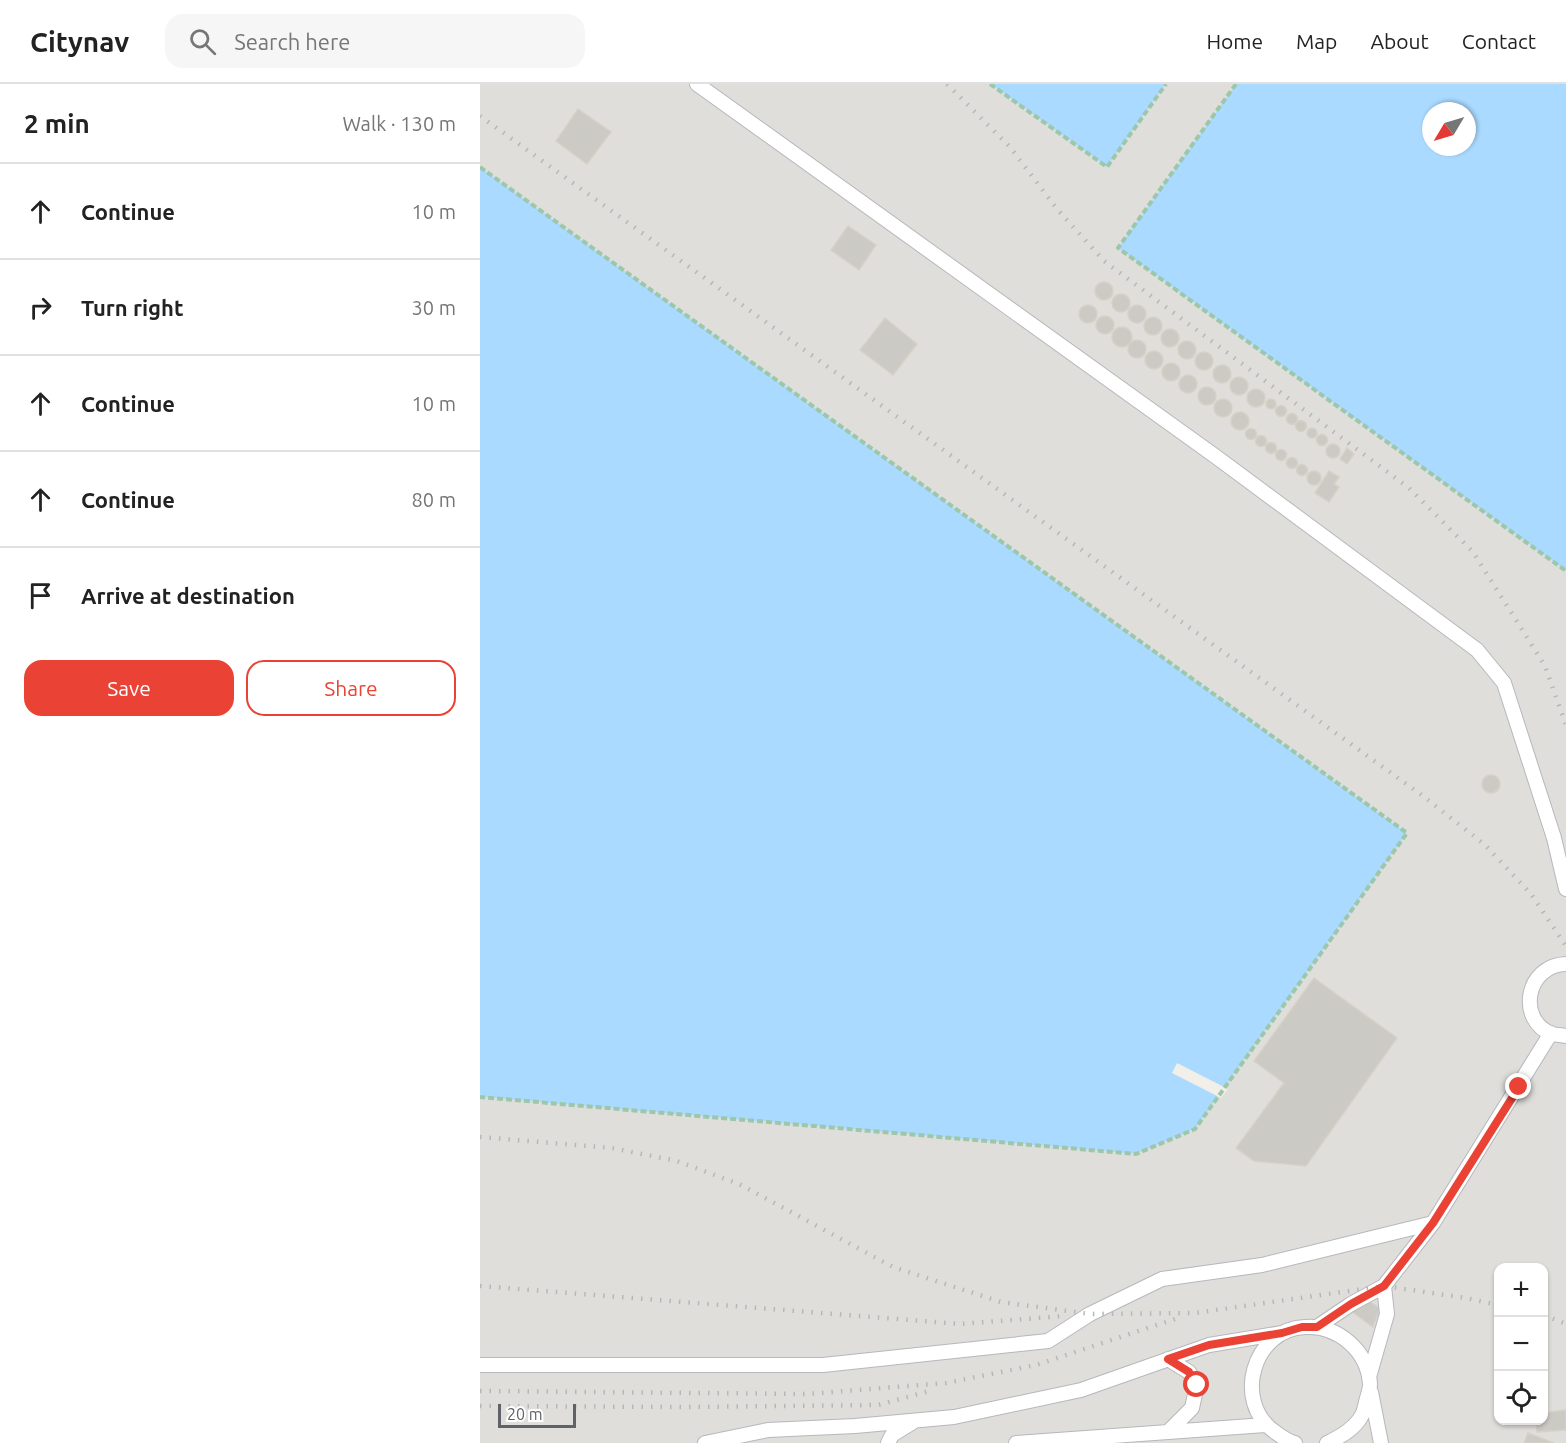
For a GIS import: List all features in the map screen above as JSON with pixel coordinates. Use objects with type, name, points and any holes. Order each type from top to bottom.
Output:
[{"type":"lane","points":[[697,84],[1215,456],[1477,650],[1504,683],[1554,838],[1566,889]]},
{"type":"lane","points":[[1566,964],[1556,964],[1539,974],[1531,990],[1530,1008],[1538,1023],[1551,1034],[1566,1036]]},
{"type":"lane","points":[[1317,1327],[1351,1304],[1384,1286],[1433,1223],[1551,1034]]},
{"type":"lane","points":[[480,1365],[823,1365],[1048,1341],[1090,1314],[1162,1279],[1262,1265],[1433,1223]]},
{"type":"lane","points":[[1327,1443],[1346,1434],[1362,1415],[1387,1314],[1384,1286]]},
{"type":"lane","points":[[705,1443],[768,1430],[954,1418],[1081,1390],[1209,1345],[1282,1333],[1302,1327],[1317,1327],[1344,1336],[1361,1354],[1381,1443]]},
{"type":"lane","points":[[1282,1333],[1261,1352],[1252,1375],[1253,1402],[1265,1425],[1291,1443]]},
{"type":"lane","points":[[1168,1359],[1189,1372],[1197,1385],[1192,1408],[1169,1431]]},
{"type":"lane","points":[[888,1443],[892,1435],[914,1421]]},
{"type":"lane","points":[[1016,1443],[1265,1425]]},
{"type":"path","points":[[990,84],[1107,167],[1166,84]]},
{"type":"path","points":[[1236,84],[1118,248],[1566,571]]},
{"type":"path","points":[[480,167],[1407,833],[1195,1130],[1136,1154],[480,1096]]},
{"type":"shaded area","points":[[480,84],[990,84],[1107,167],[1166,84],[1236,84],[1119,248],[1566,571],[1566,1443],[480,1443],[480,1097],[1136,1154],[1407,833],[480,167]]},
{"type":"water","points":[[990,84],[1166,84],[1107,167]]},
{"type":"water","points":[[1236,84],[1566,84],[1566,571],[1118,248]]},
{"type":"water","points":[[480,167],[1407,833],[1195,1129],[1136,1154],[480,1097]]},
{"type":"pier","points":[[1177,1063],[1228,1089],[1221,1098],[1172,1073]]},
{"type":"building","points":[[578,109],[611,132],[587,164],[556,141]]},
{"type":"building","points":[[848,226],[876,245],[859,270],[831,250]]},
{"type":"building","points":[[1100,282],[1108,282],[1113,287],[1111,298],[1100,300],[1095,295],[1095,287]]},
{"type":"building","points":[[1117,294],[1125,294],[1130,299],[1128,310],[1117,312],[1112,307],[1112,299]]},
{"type":"building","points":[[1084,305],[1092,305],[1097,310],[1095,321],[1084,323],[1079,318],[1079,310]]},
{"type":"building","points":[[1133,305],[1141,305],[1146,310],[1144,321],[1133,323],[1128,318],[1128,310]]},
{"type":"building","points":[[1101,316],[1109,316],[1114,321],[1112,332],[1101,334],[1096,329],[1096,321]]},
{"type":"building","points":[[1149,317],[1157,317],[1162,322],[1160,333],[1149,335],[1144,330],[1144,322]]},
{"type":"building","points":[[885,318],[917,344],[893,375],[860,350]]},
{"type":"building","points":[[1122,327],[1129,330],[1132,337],[1129,344],[1122,347],[1115,344],[1112,337],[1115,330]]},
{"type":"building","points":[[1166,329],[1174,329],[1179,334],[1177,345],[1166,347],[1161,342],[1161,334]]},
{"type":"building","points":[[1133,340],[1141,340],[1146,345],[1144,356],[1133,358],[1128,353],[1128,345]]},
{"type":"building","points":[[1183,341],[1191,341],[1196,346],[1194,357],[1183,359],[1178,354],[1178,346]]},
{"type":"building","points":[[1150,351],[1158,351],[1163,356],[1161,367],[1150,369],[1145,364],[1145,356]]},
{"type":"building","points":[[1200,352],[1208,352],[1213,357],[1211,368],[1200,370],[1195,365],[1195,357]]},
{"type":"building","points":[[1167,363],[1175,363],[1180,368],[1178,379],[1167,381],[1162,376],[1162,368]]},
{"type":"building","points":[[1218,365],[1226,365],[1231,370],[1229,381],[1218,383],[1213,378],[1213,370]]},
{"type":"building","points":[[1184,375],[1192,375],[1197,380],[1195,391],[1184,393],[1179,388],[1179,380]]},
{"type":"building","points":[[1235,377],[1243,377],[1248,382],[1246,393],[1235,395],[1230,390],[1230,382]]},
{"type":"building","points":[[1203,387],[1211,387],[1216,392],[1214,403],[1203,405],[1198,400],[1198,392]]},
{"type":"building","points":[[1252,389],[1260,389],[1265,394],[1263,405],[1252,407],[1247,402],[1247,394]]},
{"type":"building","points":[[1219,399],[1227,399],[1232,404],[1230,415],[1219,417],[1214,412],[1214,404]]},
{"type":"building","points":[[1271,399],[1275,400],[1275,408],[1271,409],[1267,408],[1266,404],[1267,400]]},
{"type":"building","points":[[1281,406],[1285,407],[1285,415],[1281,416],[1277,415],[1276,411],[1277,407]]},
{"type":"building","points":[[1236,412],[1244,412],[1249,417],[1247,428],[1236,430],[1231,425],[1231,417]]},
{"type":"building","points":[[1292,414],[1296,415],[1296,423],[1292,424],[1288,423],[1287,419],[1288,415]]},
{"type":"building","points":[[1301,421],[1305,422],[1305,430],[1301,431],[1297,430],[1296,426],[1297,422]]},
{"type":"building","points":[[1312,428],[1316,429],[1316,437],[1312,438],[1308,437],[1307,433],[1308,429]]},
{"type":"building","points":[[1251,429],[1255,430],[1255,438],[1251,439],[1247,438],[1246,434],[1247,430]]},
{"type":"building","points":[[1322,435],[1326,436],[1326,444],[1322,445],[1318,444],[1317,440],[1318,436]]},
{"type":"building","points":[[1261,436],[1265,437],[1265,445],[1261,446],[1257,445],[1256,441],[1257,437]]},
{"type":"building","points":[[1271,443],[1275,444],[1275,452],[1271,453],[1267,452],[1266,448],[1267,444]]},
{"type":"building","points":[[1333,444],[1338,446],[1340,451],[1338,456],[1333,458],[1328,456],[1326,451],[1328,446]]},
{"type":"building","points":[[1347,448],[1354,454],[1347,464],[1340,459]]},
{"type":"building","points":[[1281,450],[1285,451],[1285,459],[1281,460],[1277,459],[1276,455],[1277,451]]},
{"type":"building","points":[[1292,458],[1296,459],[1296,467],[1292,468],[1288,467],[1287,463],[1288,459]]},
{"type":"building","points":[[1302,465],[1306,466],[1306,474],[1302,475],[1298,474],[1297,470],[1298,466]]},
{"type":"building","points":[[1314,471],[1319,473],[1321,478],[1319,483],[1314,485],[1309,483],[1307,478],[1309,473]]},
{"type":"building","points":[[1329,471],[1339,477],[1334,484],[1339,487],[1329,502],[1315,493]]},
{"type":"building","points":[[1491,775],[1497,778],[1500,784],[1497,790],[1491,793],[1485,790],[1482,784],[1485,778]]},
{"type":"building","points":[[1314,978],[1397,1038],[1306,1166],[1254,1161],[1236,1148],[1284,1083],[1254,1061]]},
{"type":"building","points":[[1365,1299],[1380,1308],[1373,1327],[1351,1311]]},
{"type":"building","points":[[1566,1410],[1566,1430],[1537,1432],[1536,1425],[1548,1425],[1548,1412]]},
{"type":"building","points":[[1528,1433],[1554,1443],[1524,1443]]},
{"type":"railway","points":[[947,84],[1010,147],[1057,209],[1104,261],[1409,488],[1473,552],[1545,666],[1566,725]]},
{"type":"railway","points":[[480,116],[1423,796],[1484,844],[1531,894],[1566,946]]},
{"type":"railway","points":[[480,1137],[612,1148],[677,1161],[739,1184],[893,1267],[1001,1302],[1090,1314],[1195,1313],[1384,1286],[1494,1304]]},
{"type":"railway","points":[[480,1286],[960,1324],[1064,1316]]},
{"type":"railway","points":[[480,1391],[807,1394],[946,1383],[1036,1365],[1181,1317]]},
{"type":"railway","points":[[1548,1317],[1566,1324]]},
{"type":"railway","points":[[480,1406],[878,1405],[933,1390]]},
{"type":"route","points":[[1197,1385],[1189,1372],[1168,1359],[1209,1345],[1282,1333],[1302,1327],[1317,1327],[1351,1304],[1384,1286],[1433,1223],[1519,1087]]}]
